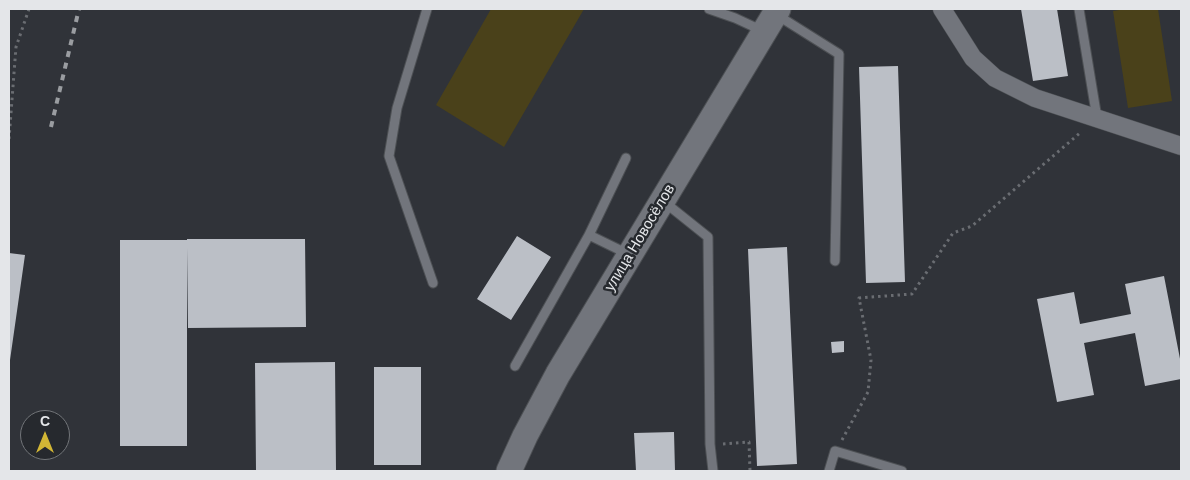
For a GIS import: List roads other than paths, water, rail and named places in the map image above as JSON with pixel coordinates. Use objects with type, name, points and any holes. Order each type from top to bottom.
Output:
[{"type":"street","points":[[942,9],[973,58],[995,78],[1035,98],[1181,146]]},
{"type":"street","name":"улица Новосёлов","points":[[509,471],[558,374],[772,18]]},
{"type":"lane","points":[[426,9],[396,108],[389,156],[433,283]]},
{"type":"lane","points":[[709,9],[735,18],[772,18],[839,54],[835,261]]},
{"type":"lane","points":[[1079,9],[1097,118]]},
{"type":"lane","points":[[514,366],[589,235],[626,158]]},
{"type":"lane","points":[[663,201],[708,237],[710,444],[713,471]]},
{"type":"lane","points":[[589,235],[630,255]]},
{"type":"lane","points":[[829,471],[836,451],[902,471]]},
{"type":"railway","points":[[51,127],[79,9]]}]
